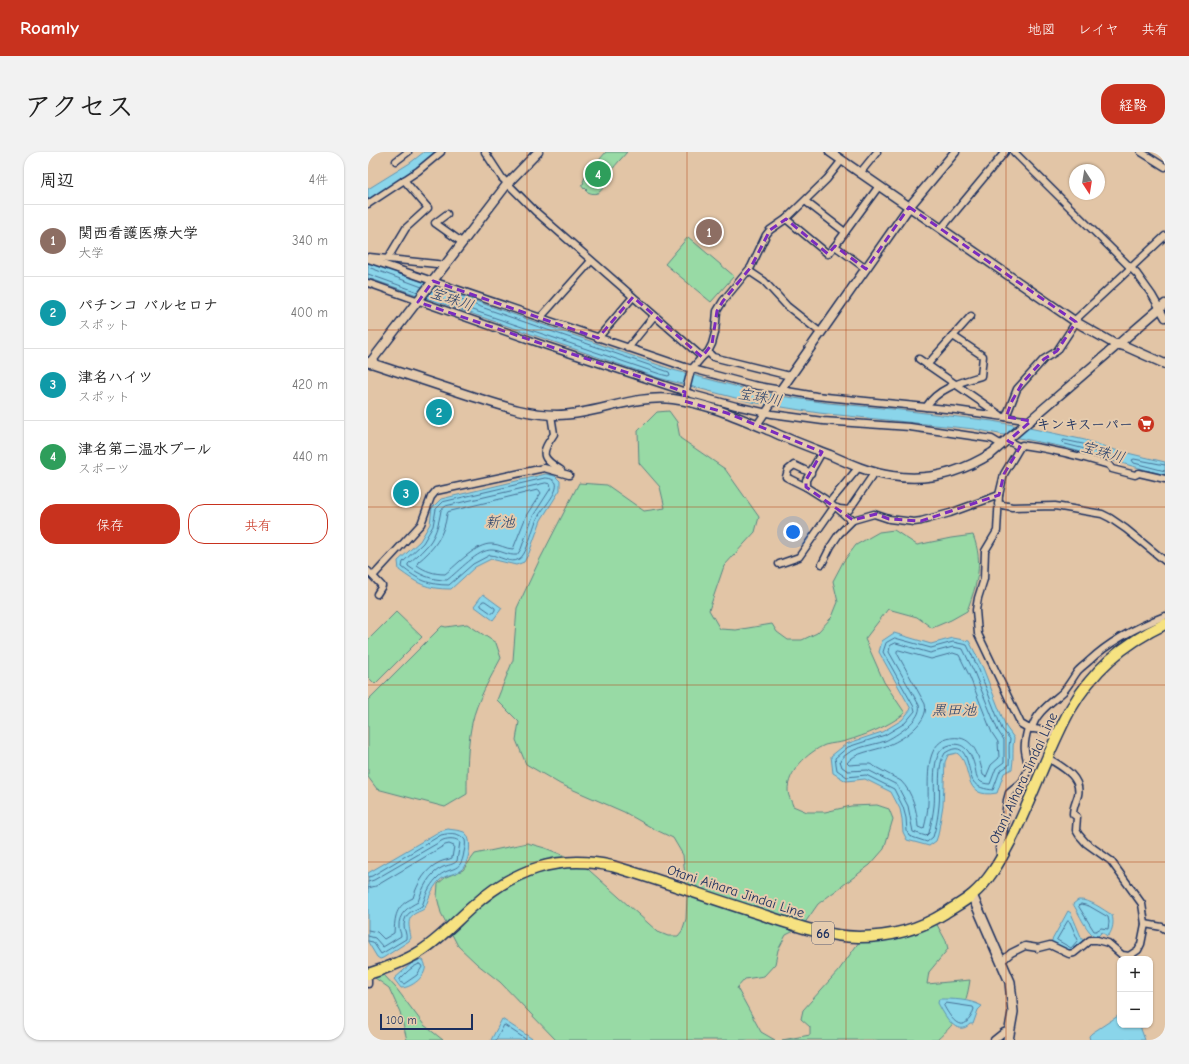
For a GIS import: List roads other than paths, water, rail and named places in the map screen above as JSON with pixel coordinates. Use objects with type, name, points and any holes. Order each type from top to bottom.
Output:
[{"type":"main road","name":"Otani Aihara Jindai Line","points":[[368,974],[394,965],[422,950],[440,936],[484,896],[509,880],[534,869],[562,862],[587,862],[612,866],[811,930],[825,933],[859,937],[889,934],[926,924],[972,895],[989,876],[1018,827],[1070,710],[1085,688],[1106,664],[1135,640],[1165,624]]},
{"type":"main road","points":[[972,895],[1010,982],[1013,1012],[1008,1040]]},
{"type":"street","points":[[396,162],[408,152]]},
{"type":"street","points":[[368,204],[404,180],[441,152]]},
{"type":"street","points":[[485,152],[502,178],[534,211],[702,357]]},
{"type":"street","points":[[538,152],[508,184],[369,365],[517,410],[551,415],[591,412],[644,400],[665,399],[684,401],[713,408],[859,467],[892,476],[914,478],[948,474],[980,461],[1005,443],[1162,307]]},
{"type":"street","points":[[830,152],[1075,322],[1118,345],[1127,347],[1165,364]]},
{"type":"street","points":[[860,173],[877,152]]},
{"type":"street","points":[[757,425],[909,207],[955,152]]},
{"type":"street","points":[[941,229],[1005,152]]},
{"type":"street","points":[[1014,152],[1131,268],[1162,307],[1165,318]]},
{"type":"street","points":[[1141,152],[1165,167]]},
{"type":"street","points":[[684,401],[692,369],[708,352],[715,333],[717,311],[723,301],[749,271],[770,230],[786,219],[805,201],[827,179],[842,160]]},
{"type":"street","points":[[388,258],[406,228],[428,208],[404,180]]},
{"type":"street","points":[[786,219],[828,254],[879,186]]},
{"type":"street","points":[[805,201],[845,232]]},
{"type":"street","points":[[447,214],[435,223],[463,243]]},
{"type":"street","points":[[1004,417],[1017,389],[1044,359],[1056,351],[1075,322],[1165,236]]},
{"type":"street","points":[[835,246],[866,269]]},
{"type":"street","points":[[368,258],[369,256],[446,265]]},
{"type":"street","points":[[368,258],[432,282],[541,317],[628,348],[692,369],[753,385],[780,391],[816,396],[926,406],[1004,417],[1028,423]]},
{"type":"street","points":[[541,317],[591,261]]},
{"type":"street","points":[[749,271],[764,281],[787,306],[821,333]]},
{"type":"street","points":[[368,283],[547,346],[712,400],[823,421],[910,427],[992,439],[1020,447],[1022,445],[1073,454],[1109,465],[1112,469],[1165,479]]},
{"type":"street","points":[[598,338],[633,297]]},
{"type":"street","points":[[628,348],[654,316]]},
{"type":"street","points":[[927,365],[971,316]]},
{"type":"street","points":[[926,406],[931,398],[937,393],[981,376],[983,356],[953,336]]},
{"type":"street","points":[[708,352],[713,356],[790,376]]},
{"type":"street","points":[[919,359],[1004,417]]},
{"type":"street","points":[[377,594],[382,586],[370,573],[421,524],[431,497],[436,491],[544,468],[569,475],[549,463],[545,457],[546,447],[554,434],[551,415]]},
{"type":"street","points":[[1020,447],[1004,474],[999,495],[997,531],[985,551],[984,579],[976,610],[977,629],[1021,724],[1030,728],[1059,733]]},
{"type":"street","points":[[806,487],[806,480],[811,474],[822,452]]},
{"type":"street","points":[[811,474],[794,465],[788,470],[786,477],[806,487],[834,506],[848,518],[853,520]]},
{"type":"street","points":[[779,564],[799,557],[859,467]]},
{"type":"street","points":[[834,506],[849,510],[875,472]]},
{"type":"street","points":[[822,564],[839,534],[853,520],[874,514],[888,519],[914,522],[921,521],[950,513],[999,495]]},
{"type":"street","points":[[998,504],[1023,507],[1055,506],[1102,514],[1126,529],[1165,561]]},
{"type":"street","points":[[1001,858],[999,848],[1003,835],[1007,800],[1009,793],[1022,782],[1029,768],[1024,751],[1024,744],[1034,722],[1069,686],[1078,672],[1099,651],[1142,625],[1165,616]]},
{"type":"street","points":[[1002,961],[1011,953],[1025,946],[1038,948],[1050,945],[1070,954],[1074,953],[1090,940],[1097,940],[1108,943],[1122,955],[1129,956],[1138,950],[1141,944],[1145,924],[1142,904],[1112,861],[1086,843],[1076,830],[1076,817],[1073,814],[1073,808],[1078,793],[1074,778],[1069,771],[1048,758]]},
{"type":"street","points":[[1145,924],[1162,927],[1165,929]]},
{"type":"street","points":[[994,1040],[1004,1032],[1010,1030]]},
{"type":"water","points":[[424,152],[438,152],[417,169],[368,202],[368,189],[410,163]]},
{"type":"water","name":"宝珠川","points":[[368,262],[673,370],[750,390],[780,396],[828,403],[992,421],[1034,429],[1085,440],[1115,450],[1165,462],[1165,475],[1059,446],[974,429],[819,413],[751,402],[659,378],[368,278]]},
{"type":"water","name":"新池","points":[[546,474],[555,476],[560,481],[560,490],[541,520],[529,553],[524,562],[516,565],[491,559],[475,567],[451,589],[435,588],[423,585],[399,570],[398,561],[420,541],[430,524],[432,508],[441,499]]},
{"type":"water","points":[[483,594],[502,608],[493,620],[474,606]]},
{"type":"water","name":"黒田池","points":[[894,633],[931,644],[953,638],[969,641],[983,668],[1006,727],[1014,738],[1012,769],[1004,773],[997,793],[985,794],[978,791],[973,787],[962,758],[957,753],[948,755],[945,762],[943,805],[938,835],[936,841],[929,846],[907,840],[903,832],[900,809],[891,792],[865,779],[846,781],[833,773],[831,756],[846,744],[882,732],[902,720],[911,709],[879,652],[882,641]]},
{"type":"water","points":[[448,829],[462,831],[467,835],[470,845],[468,857],[464,867],[456,873],[444,877],[439,881],[432,891],[425,908],[410,918],[409,924],[411,938],[409,941],[380,959],[377,957],[368,942],[368,873],[440,831]]},
{"type":"water","points":[[1078,900],[1087,901],[1112,915],[1113,925],[1109,935],[1107,936],[1102,932],[1097,937],[1090,932],[1073,904]]},
{"type":"water","points":[[1068,911],[1071,913],[1083,942],[1077,949],[1071,952],[1051,942]]},
{"type":"water","points":[[423,960],[425,965],[423,974],[416,982],[401,988],[394,979],[412,963]]},
{"type":"water","points":[[939,999],[955,999],[982,1006],[978,1010],[973,1024],[970,1024],[965,1028],[960,1028],[951,1023],[947,1018],[938,1003]]},
{"type":"water","points":[[1117,1017],[1117,1028],[1141,1028],[1145,1040],[1090,1040],[1089,1036]]},
{"type":"water","points":[[502,1019],[534,1040],[491,1040]]},
{"type":"place","name":"津名第二温水プール","points":[[598,174]]},
{"type":"place","name":"関西看護医療大学","points":[[709,232]]},
{"type":"place","name":"パチンコ バルセロナ","points":[[439,412]]},
{"type":"place","name":"キンキスーパー","points":[[1146,424]]},
{"type":"place","name":"津名ハイツ","points":[[406,493]]}]
